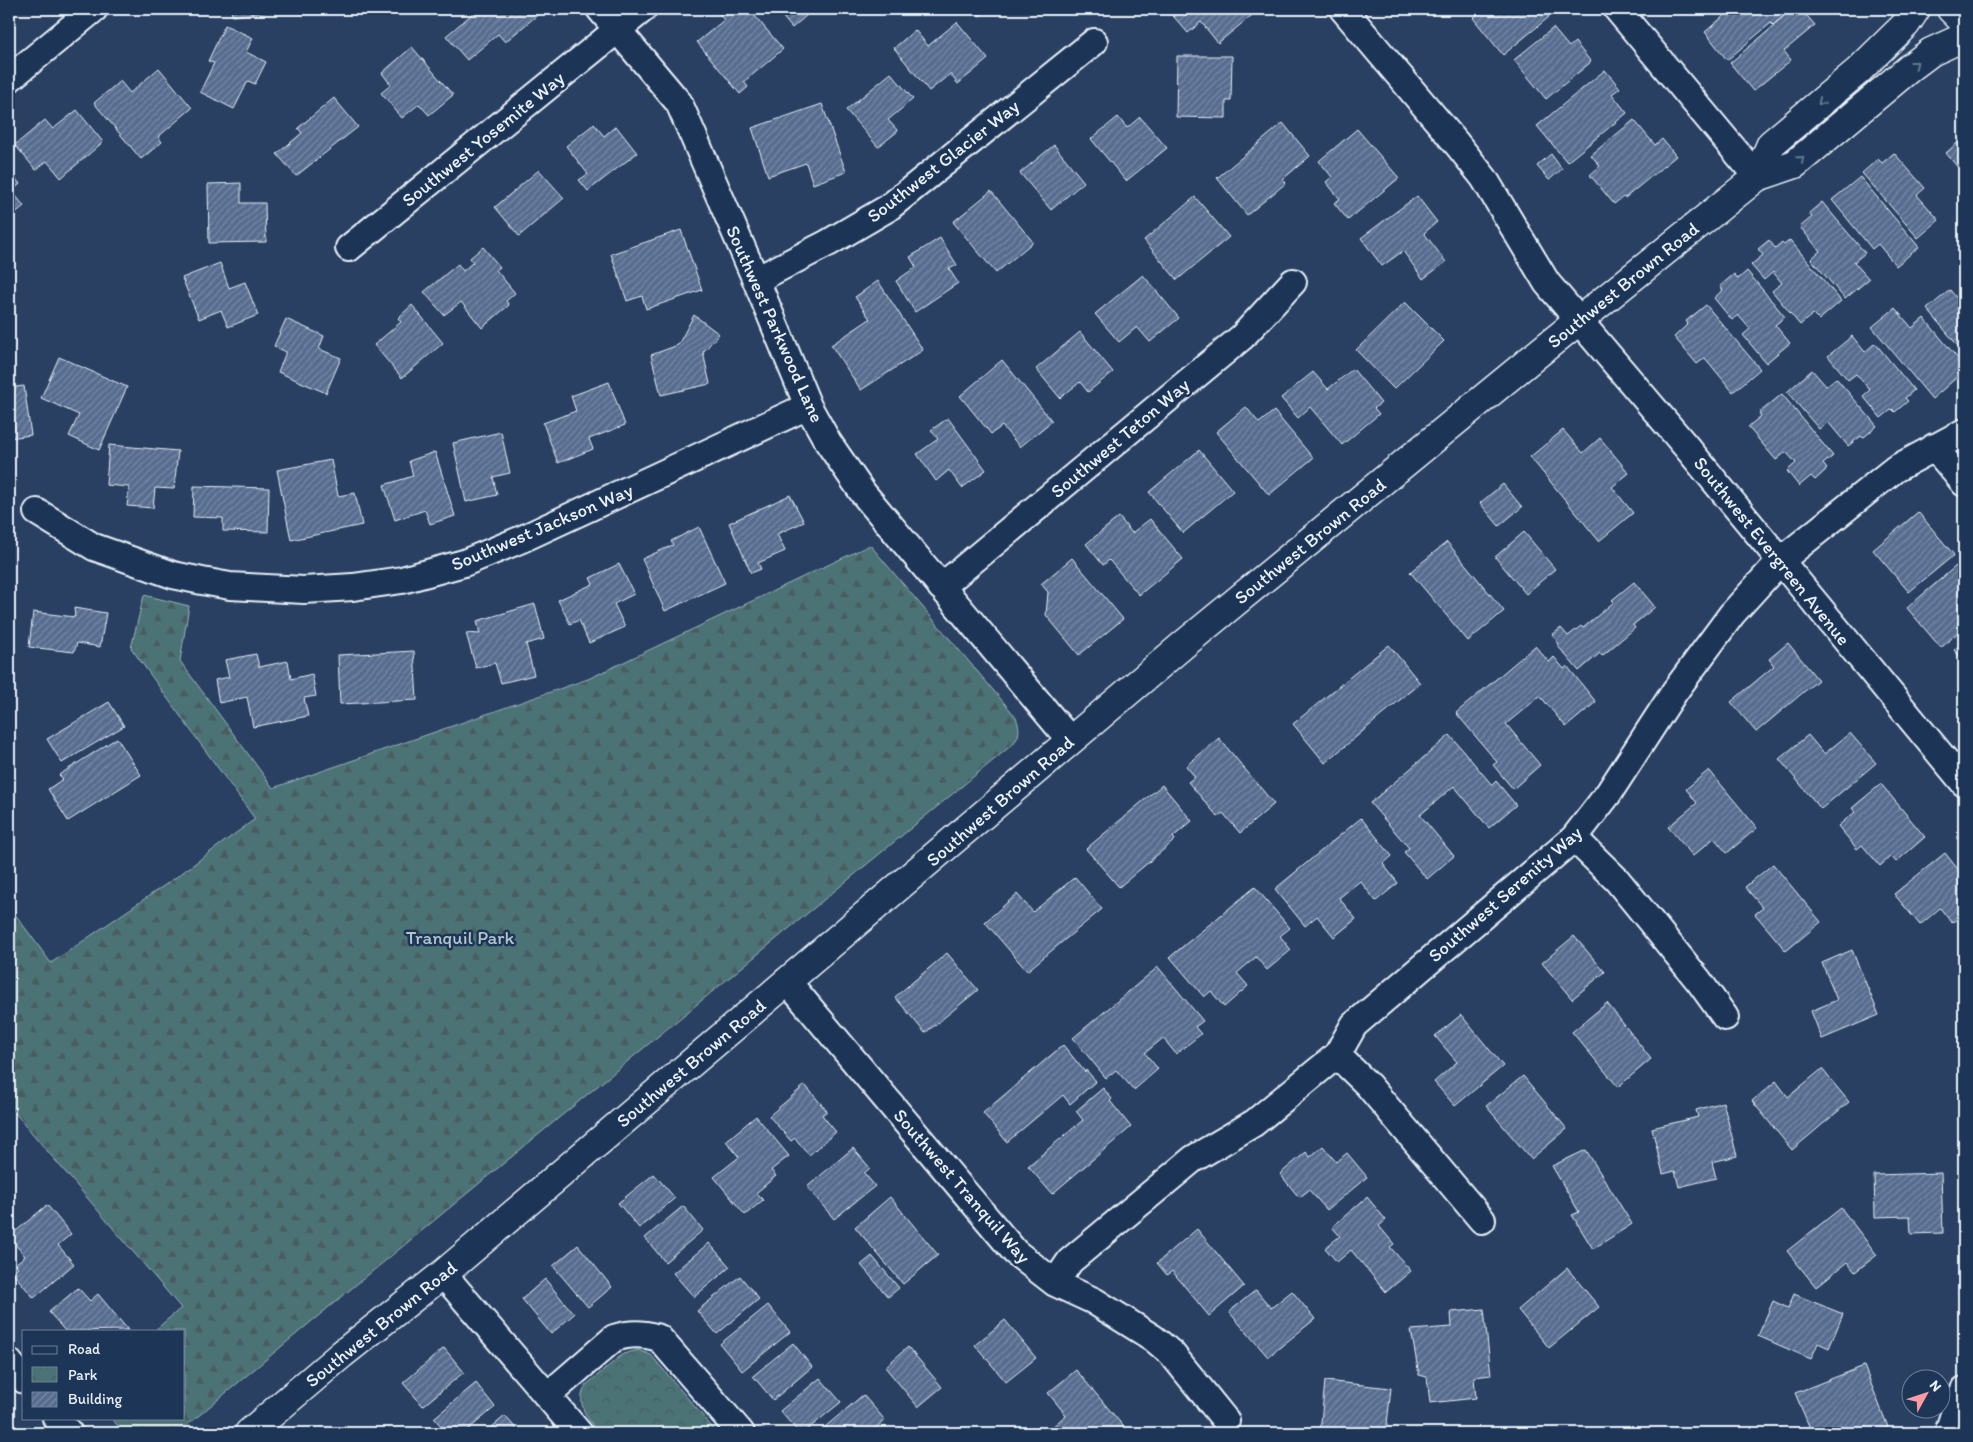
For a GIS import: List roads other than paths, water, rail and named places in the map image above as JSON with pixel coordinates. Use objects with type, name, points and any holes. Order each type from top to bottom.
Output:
[{"type":"street","points":[[9,79],[94,9]]},
{"type":"street","name":"Southwest Parkwood Lane","points":[[600,9],[679,104],[756,280],[808,406],[862,493],[1070,740]]},
{"type":"street","name":"Southwest Yosemite Way","points":[[349,248],[643,9]]},
{"type":"street","name":"Southwest Evergreen Avenue","points":[[1343,9],[1484,178],[1547,283],[1964,783]]},
{"type":"street","points":[[1616,9],[1757,177]]},
{"type":"street","name":"Southwest Brown Road","points":[[1757,177],[1771,144],[1858,71],[1906,24],[1916,9]]},
{"type":"street","points":[[1951,9],[1964,22]]},
{"type":"street","name":"Southwest Brown Road","points":[[249,1433],[342,1354],[443,1274],[1183,645],[1579,320],[1757,177],[1795,164],[1911,66],[1931,52],[1964,37]]},
{"type":"street","name":"Southwest Glacier Way","points":[[756,280],[828,243],[888,208],[1094,42]]},
{"type":"street","name":"Southwest Teton Way","points":[[941,587],[1242,336],[1293,282]]},
{"type":"street","name":"Southwest Jackson Way","points":[[37,512],[94,547],[173,575],[240,587],[304,590],[353,587],[402,580],[464,563],[522,540],[808,406]]},
{"type":"street","name":"Southwest Serenity Way","points":[[1055,1283],[1070,1262],[1193,1159],[1254,1123],[1337,1055],[1354,1025],[1574,838],[1608,794],[1675,691],[1732,614],[1780,561],[1895,469],[1964,432]]},
{"type":"street","points":[[1934,447],[1964,484]]},
{"type":"street","points":[[1574,838],[1618,880],[1699,981],[1725,1018]]},
{"type":"street","name":"Southwest Tranquil Way","points":[[787,981],[1014,1252],[1055,1283],[1094,1301],[1153,1338],[1172,1354],[1226,1421]]},
{"type":"street","points":[[1337,1055],[1368,1085],[1482,1220]]},
{"type":"street","points":[[443,1274],[579,1433]]},
{"type":"street","points":[[547,1396],[614,1338],[627,1334],[643,1333],[659,1338],[741,1433]]},
{"type":"street","points":[[9,1362],[22,1378]]},
{"type":"street","points":[[1948,1433],[1964,1390]]},
{"type":"street","points":[[58,1420],[69,1433]]},
{"type":"park label","name":"Tranquil Park","points":[[460,937]]}]
